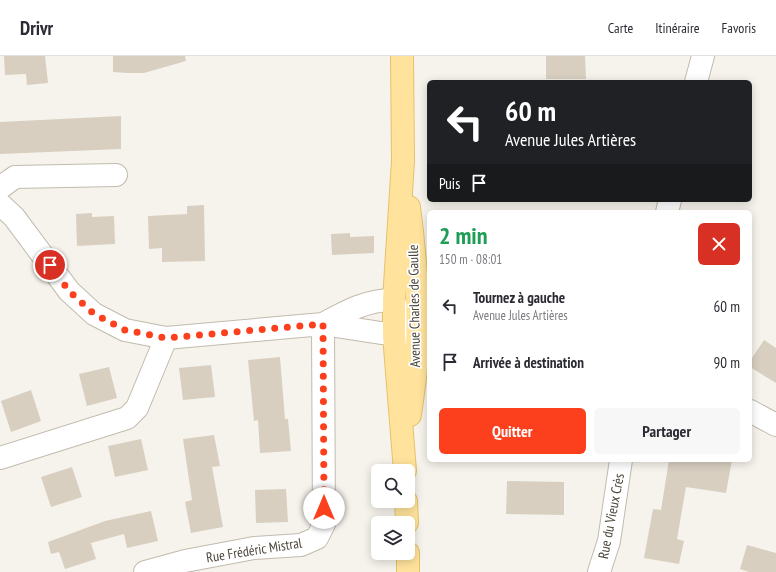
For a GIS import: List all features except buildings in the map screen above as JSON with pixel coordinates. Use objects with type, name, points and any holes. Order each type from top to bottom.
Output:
[{"type":"main road","name":"Avenue Charles de Gaulle","points":[[402,56],[403,161],[395,270],[411,306]]},
{"type":"main road","name":"Avenue Charles de Gaulle","points":[[403,161],[414,250],[405,461]]},
{"type":"main road","name":"Avenue Charles de Gaulle","points":[[405,461],[416,368],[411,335]]},
{"type":"main road","points":[[408,560],[408,572]]},
{"type":"street","points":[[697,80],[703,56]]},
{"type":"street","points":[[0,188],[15,177],[116,175]]},
{"type":"street","points":[[0,204],[14,217],[69,291],[94,314],[125,330],[166,338],[323,324],[411,335]]},
{"type":"street","points":[[323,324],[343,313],[379,299],[411,306]]},
{"type":"street","name":"Rue Frédéric Mistral","points":[[145,572],[185,561],[254,548],[301,545],[317,538],[324,524],[323,324]]},
{"type":"street","points":[[0,458],[127,418],[137,408],[166,338]]},
{"type":"street","points":[[752,412],[776,424]]},
{"type":"street","name":"Rue du Vieux Crès","points":[[599,572],[609,541],[621,462]]},
{"type":"route","points":[[50,265],[69,291],[94,314],[125,330],[166,338],[323,324],[324,508]]}]
